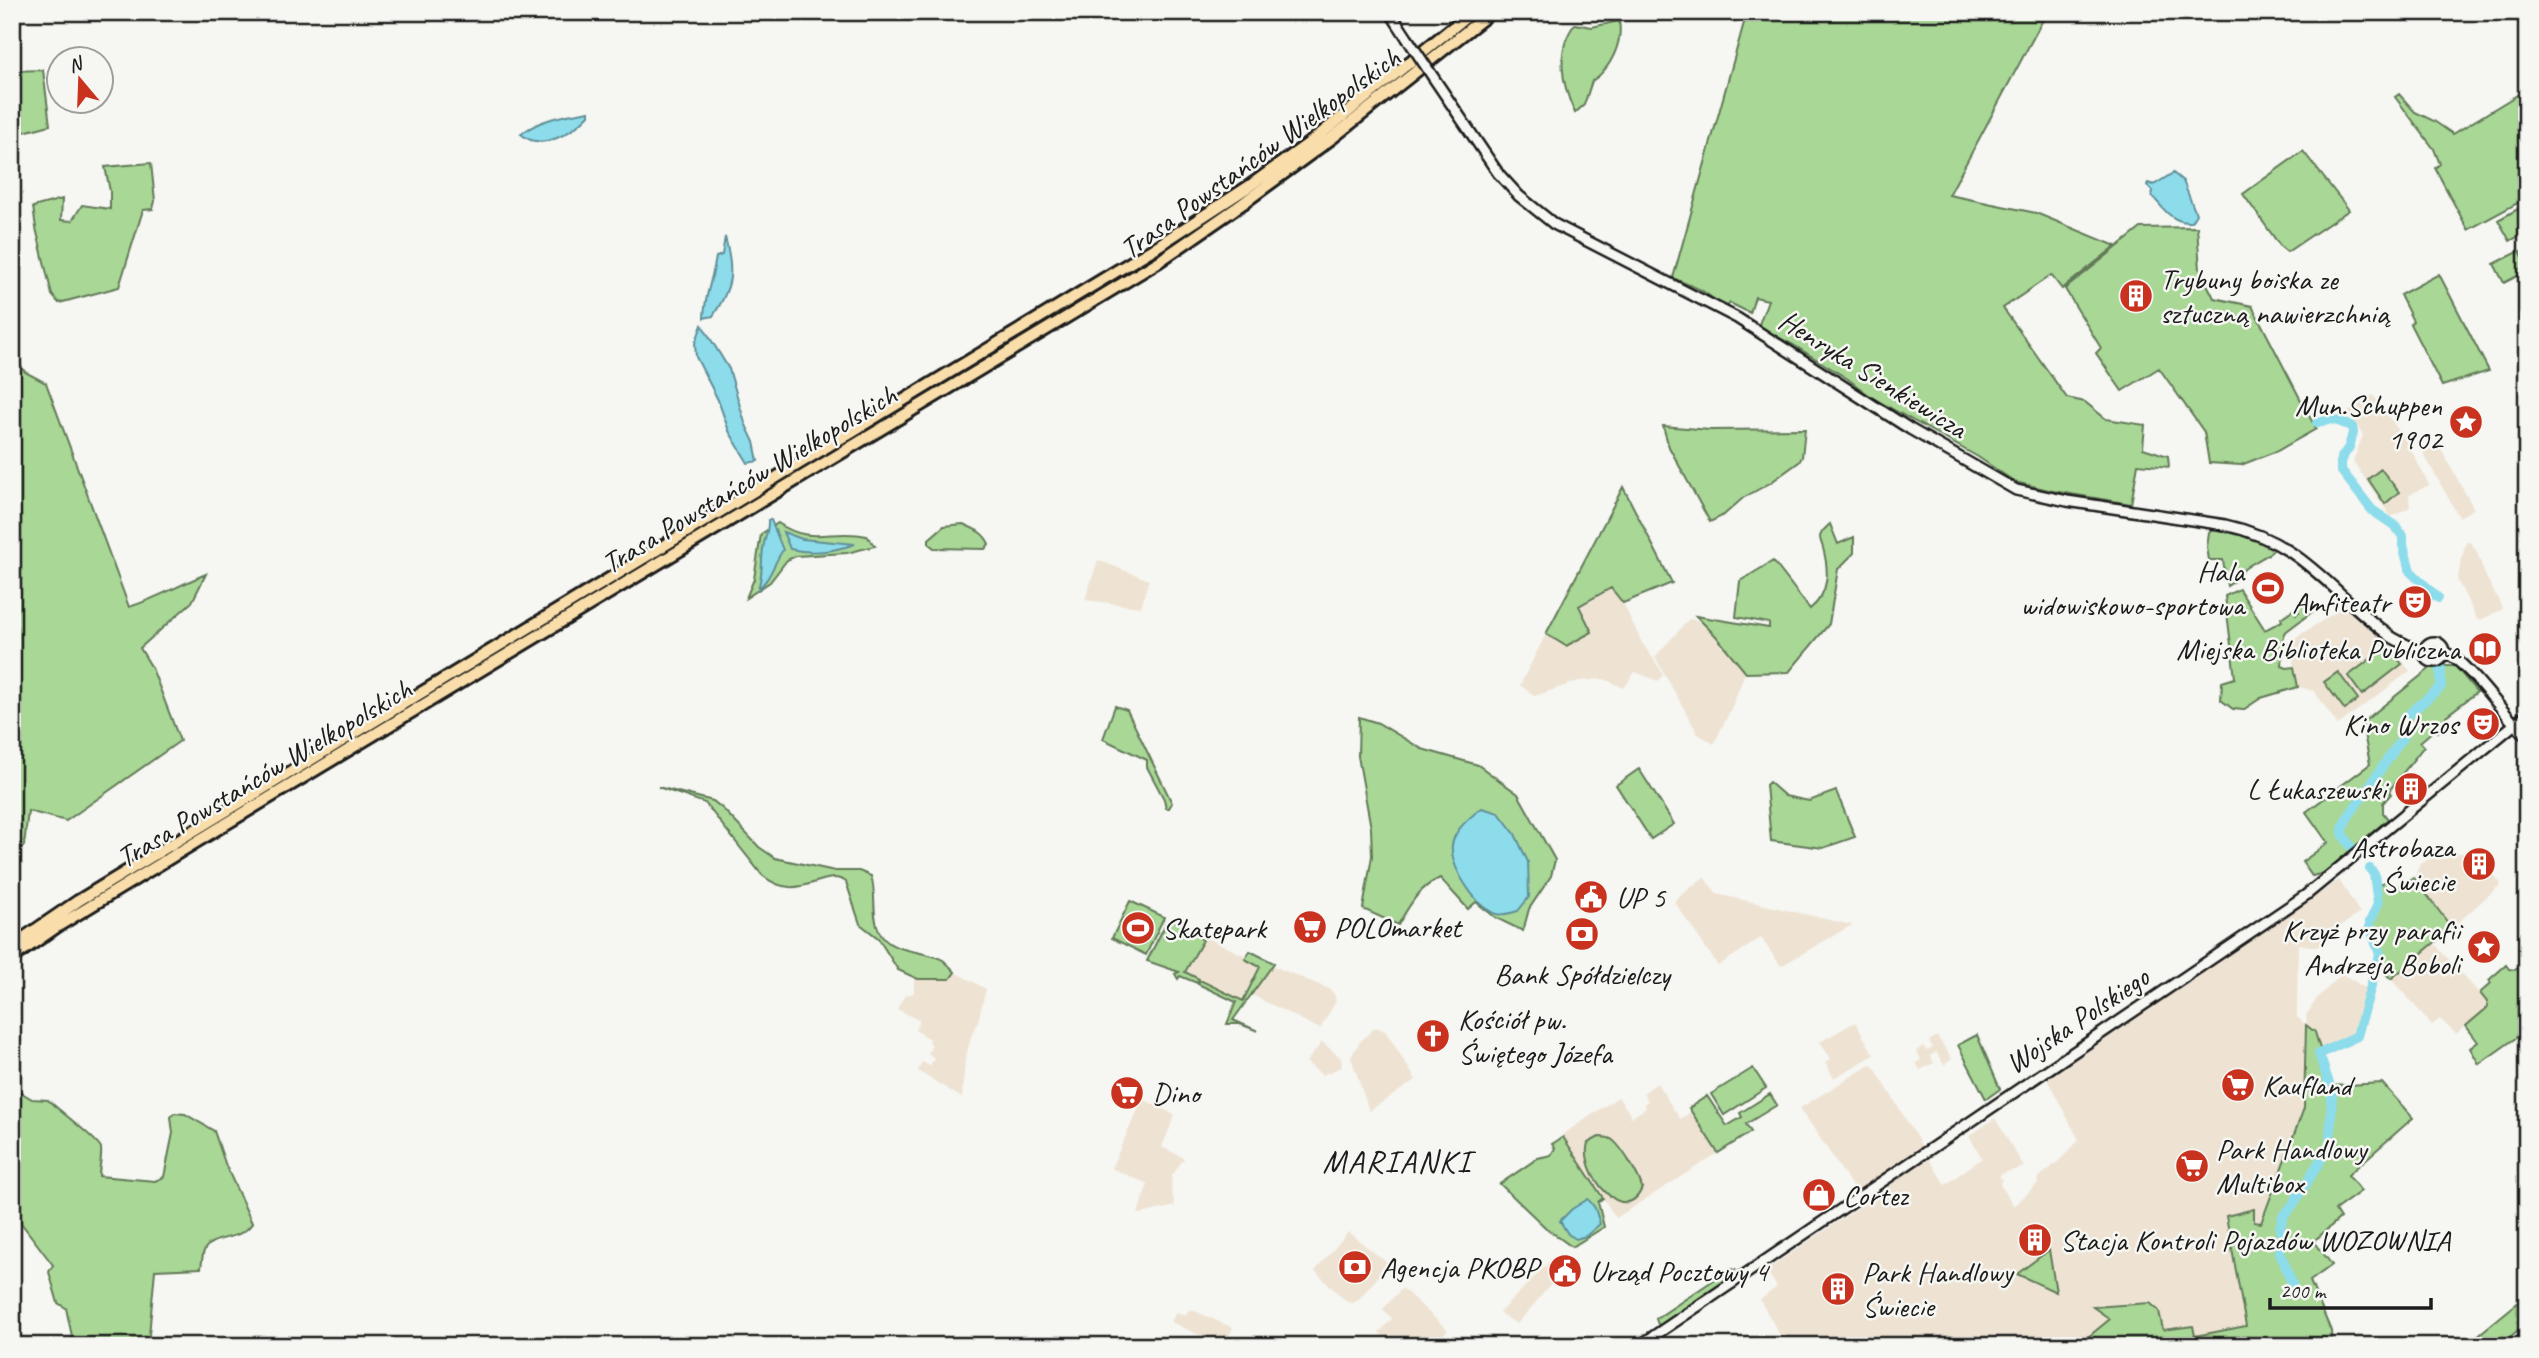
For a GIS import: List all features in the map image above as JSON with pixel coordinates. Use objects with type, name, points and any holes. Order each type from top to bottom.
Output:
[{"type":"highway","name":"Trasa Powstańców Wielkopolskich","points":[[12,946],[78,901],[1153,249],[1312,141],[1472,12]]},
{"type":"highway","name":"Trasa Powstańców Wielkopolskich","points":[[12,958],[58,926],[235,818],[1158,262],[1332,138],[1491,12]]},
{"type":"street","name":"Henryka Sienkiewicza","points":[[1390,12],[1498,173],[1531,207],[1566,232],[1737,318],[1910,429],[2016,490],[2067,501],[2250,530],[2277,542],[2300,557],[2389,635],[2425,650]]},
{"type":"street","points":[[2443,655],[2441,645],[2436,642],[2430,643],[2425,650],[2431,661],[2443,655],[2455,659],[2527,737]]},
{"type":"street","name":"Wojska Polskiego","points":[[1639,1346],[2306,895],[2527,714]]},
{"type":"shaded area","points":[[2373,395],[2407,442],[2429,485],[2409,495],[2410,507],[2391,517],[2353,461],[2363,435],[2348,412]]},
{"type":"shaded area","points":[[2438,444],[2474,509],[2459,517],[2423,453]]},
{"type":"shaded area","points":[[2466,541],[2471,543],[2477,552],[2485,575],[2503,609],[2478,621],[2457,580]]},
{"type":"shaded area","points":[[1098,560],[1149,580],[1141,607],[1085,600]]},
{"type":"shaded area","points":[[1611,588],[1623,603],[1642,643],[1659,667],[1663,675],[1658,681],[1635,672],[1624,688],[1604,679],[1579,681],[1535,696],[1520,685],[1546,634],[1566,646],[1592,631],[1579,606]]},
{"type":"shaded area","points":[[2345,603],[2387,642],[2410,671],[2338,725],[2314,691],[2298,687],[2293,662],[2295,638],[2342,608]]},
{"type":"shaded area","points":[[1689,619],[1722,626],[1750,660],[1714,744],[1698,734],[1655,657]]},
{"type":"shaded area","points":[[2444,852],[2478,854],[2501,884],[2452,928],[2414,878],[2420,864]]},
{"type":"shaded area","points":[[1704,877],[1717,894],[1852,925],[1781,966],[1761,938],[1718,966],[1674,901]]},
{"type":"shaded area","points":[[2339,880],[2360,913],[2317,947],[2298,944],[2297,1017],[2306,1025],[2303,1114],[2261,1223],[2254,1222],[2253,1209],[2226,1216],[2246,1326],[2194,1336],[2193,1326],[2163,1330],[2159,1311],[2149,1303],[2095,1307],[2110,1319],[2077,1346],[1786,1346],[1760,1300],[1777,1287],[1766,1270],[1864,1204],[1800,1108],[1870,1065],[1875,1068],[1945,1185],[1982,1158],[1969,1136],[1995,1118],[2024,1167],[1999,1177],[2002,1179],[2000,1184],[2014,1206],[2038,1183],[2037,1179],[2079,1140],[2047,1079]]},
{"type":"shaded area","points":[[1199,934],[1271,968],[1273,966],[1329,989],[1336,1001],[1320,1029],[1252,995],[1245,1003],[1181,972]]},
{"type":"shaded area","points":[[2434,943],[2487,1002],[2488,1007],[2456,1034],[2440,1019],[2432,1025],[2391,979]]},
{"type":"shaded area","points":[[955,972],[986,989],[965,1060],[962,1098],[918,1071],[922,1062],[930,1066],[934,1059],[928,1053],[932,1045],[930,1039],[915,1030],[920,1021],[897,1009],[905,995],[914,993],[914,978],[950,979]]},
{"type":"shaded area","points":[[2342,974],[2367,989],[2364,1010],[2355,1036],[2317,1052],[2308,1035],[2306,1015],[2318,997]]},
{"type":"shaded area","points":[[1855,1022],[1874,1055],[1834,1078],[1825,1063],[1831,1059],[1820,1042]]},
{"type":"shaded area","points":[[1374,1028],[1386,1032],[1416,1080],[1369,1111],[1351,1057],[1359,1043]]},
{"type":"shaded area","points":[[1937,1036],[1952,1059],[1944,1065],[1936,1052],[1930,1056],[1934,1063],[1920,1070],[1916,1063],[1921,1059],[1916,1051],[1923,1046],[1927,1051],[1933,1048],[1929,1041]]},
{"type":"shaded area","points":[[1322,1042],[1341,1058],[1342,1067],[1322,1075],[1306,1062]]},
{"type":"shaded area","points":[[1657,1083],[1680,1119],[1691,1112],[1718,1153],[1616,1218],[1562,1135],[1618,1097],[1631,1115],[1630,1118],[1646,1108],[1644,1104],[1648,1101],[1643,1093]]},
{"type":"shaded area","points":[[1143,1099],[1175,1115],[1162,1147],[1184,1158],[1172,1176],[1175,1206],[1141,1214],[1138,1213],[1148,1184],[1111,1168]]},
{"type":"shaded area","points":[[1348,1232],[1389,1264],[1357,1301],[1352,1303],[1347,1302],[1315,1271]]},
{"type":"shaded area","points":[[1554,1257],[1565,1268],[1517,1324],[1499,1313]]},
{"type":"shaded area","points":[[1402,1288],[1448,1330],[1433,1346],[1393,1346],[1379,1332],[1392,1319],[1383,1309]]},
{"type":"shaded area","points":[[1190,1309],[1233,1328],[1227,1340],[1217,1336],[1212,1341],[1171,1322],[1176,1312],[1185,1315]]},
{"type":"green space","points":[[1747,12],[2046,14],[1949,195],[2036,213],[2116,246],[2062,289],[2051,275],[2003,308],[2067,398],[2085,402],[2106,419],[2145,425],[2143,448],[2168,456],[2169,467],[2138,464],[2131,504],[2015,482],[1978,457],[1871,397],[1848,379],[1792,344],[1758,327],[1768,300],[1755,297],[1750,313],[1730,303],[1726,308],[1701,290],[1673,278]]},
{"type":"green space","points":[[1619,21],[1619,38],[1614,54],[1605,70],[1592,81],[1584,105],[1575,113],[1564,80],[1563,68],[1569,34],[1575,24],[1592,27]]},
{"type":"green space","points":[[43,70],[46,116],[49,116],[50,125],[24,132],[12,139],[12,71]]},
{"type":"green space","points":[[2527,89],[2527,198],[2468,230],[2435,168],[2440,164],[2434,149],[2395,97],[2399,94],[2415,112],[2453,134]]},
{"type":"green space","points":[[2303,151],[2349,210],[2287,252],[2243,194]]},
{"type":"green space","points":[[151,163],[155,201],[153,209],[143,210],[119,287],[59,303],[52,295],[33,207],[62,199],[61,220],[72,221],[82,205],[110,209],[110,191],[105,167]]},
{"type":"green space","points":[[2527,204],[2527,232],[2510,241],[2498,220]]},
{"type":"green space","points":[[2197,227],[2200,270],[2214,298],[2252,306],[2316,429],[2277,451],[2241,465],[2209,463],[2204,432],[2159,368],[2122,391],[2096,353],[2101,348],[2065,289],[2141,228]]},
{"type":"green space","points":[[2520,251],[2527,271],[2504,283],[2494,264]]},
{"type":"green space","points":[[2439,274],[2489,371],[2442,386],[2410,324],[2413,321],[2400,295]]},
{"type":"green space","points":[[12,352],[25,372],[46,383],[129,607],[206,574],[192,602],[140,648],[152,668],[180,741],[66,821],[28,811],[24,846],[12,854]]},
{"type":"green space","points":[[1663,426],[1710,430],[1805,429],[1802,457],[1770,483],[1743,498],[1724,515],[1710,522],[1669,447]]},
{"type":"green space","points":[[2381,469],[2399,492],[2385,504],[2368,479]]},
{"type":"green space","points":[[1623,487],[1672,583],[1623,603],[1611,588],[1579,606],[1592,632],[1566,646],[1546,634]]},
{"type":"green space","points":[[778,523],[801,534],[867,536],[875,546],[847,553],[796,556],[787,560],[770,582],[746,598],[754,579],[761,534]]},
{"type":"green space","points":[[963,524],[984,537],[989,544],[985,549],[934,548],[929,544],[929,539],[944,526]]},
{"type":"green space","points":[[1830,524],[1838,544],[1854,537],[1854,553],[1838,569],[1829,624],[1789,672],[1746,673],[1696,616],[1769,628],[1769,623],[1736,617],[1740,581],[1773,561],[1810,609],[1821,596],[1826,581],[1825,556],[1820,537]]},
{"type":"green space","points":[[2218,524],[2279,543],[2269,554],[2244,569],[2227,586],[2223,560],[2209,560],[2207,547],[2209,532]]},
{"type":"green space","points":[[2239,589],[2265,630],[2282,621],[2281,618],[2294,609],[2296,614],[2299,612],[2296,608],[2309,599],[2316,609],[2284,633],[2282,666],[2294,667],[2298,687],[2261,698],[2243,710],[2233,709],[2221,700],[2222,682],[2235,678],[2225,596]]},
{"type":"green space","points":[[2388,646],[2402,664],[2362,695],[2348,676]]},
{"type":"green space","points":[[2433,666],[2455,666],[2477,692],[2446,716],[2447,720],[2438,732],[2435,729],[2420,742],[2424,746],[2389,791],[2391,794],[2383,803],[2383,813],[2388,819],[2324,873],[2312,876],[2302,862],[2328,843],[2306,812],[2370,764],[2362,723]]},
{"type":"green space","points":[[2338,672],[2358,699],[2345,710],[2324,682]]},
{"type":"green space","points":[[1115,706],[1127,710],[1172,803],[1169,808],[1166,808],[1147,767],[1147,760],[1103,739]]},
{"type":"green space","points":[[1359,717],[1378,723],[1422,749],[1478,765],[1518,794],[1555,860],[1551,876],[1529,909],[1523,931],[1496,918],[1476,902],[1468,909],[1440,878],[1420,892],[1398,925],[1363,909],[1372,856],[1371,828],[1358,756]]},
{"type":"green space","points":[[1639,769],[1674,824],[1651,839],[1616,785]]},
{"type":"green space","points":[[1769,782],[1785,796],[1809,801],[1836,791],[1855,837],[1823,848],[1771,841],[1766,785]]},
{"type":"green space","points":[[658,787],[713,801],[759,847],[775,858],[835,871],[859,871],[871,876],[875,918],[884,938],[898,947],[943,960],[955,972],[950,979],[918,979],[898,970],[878,938],[860,924],[846,882],[837,878],[799,887],[775,884],[762,875],[705,803]]},
{"type":"green space","points":[[2414,878],[2452,928],[2391,979],[2381,969],[2382,953],[2373,924],[2380,905],[2379,886],[2387,879],[2395,890],[2403,882]]},
{"type":"green space","name":"Skatepark","points":[[1130,901],[1164,917],[1146,955],[1112,938]]},
{"type":"green space","points":[[1171,919],[1202,933],[1200,938],[1203,940],[1185,972],[1199,979],[1197,983],[1180,976],[1178,979],[1175,974],[1179,972],[1147,961],[1166,923]]},
{"type":"green space","points":[[1250,951],[1274,963],[1233,1020],[1258,1031],[1240,1024],[1227,1024],[1236,1002],[1198,984],[1200,980],[1243,1001],[1260,967],[1245,959]]},
{"type":"green space","points":[[2527,962],[2527,1030],[2479,1064],[2470,1048],[2478,1042],[2466,1026],[2488,1007],[2480,993],[2491,983],[2489,980],[2506,965],[2515,970]]},
{"type":"green space","points":[[2306,1025],[2315,1032],[2331,1086],[2382,1083],[2413,1118],[2348,1175],[2361,1191],[2335,1210],[2340,1218],[2314,1241],[2332,1265],[2310,1281],[2331,1331],[2332,1346],[2077,1346],[2110,1319],[2093,1307],[2150,1303],[2159,1311],[2163,1330],[2193,1326],[2195,1336],[2246,1326],[2226,1216],[2254,1209],[2254,1222],[2261,1223],[2304,1108]]},
{"type":"green space","points":[[1977,1035],[2000,1089],[1986,1099],[1958,1045]]},
{"type":"green space","points":[[1753,1068],[1766,1088],[1724,1115],[1711,1094]]},
{"type":"green space","points":[[12,1087],[32,1099],[48,1100],[99,1144],[99,1176],[155,1181],[164,1177],[173,1133],[171,1117],[174,1113],[185,1114],[214,1131],[226,1166],[252,1223],[241,1233],[208,1246],[203,1253],[201,1268],[155,1270],[148,1346],[103,1346],[73,1341],[66,1308],[58,1303],[49,1272],[53,1265],[12,1211]]},
{"type":"green space","points":[[1770,1094],[1777,1105],[1746,1124],[1751,1132],[1718,1153],[1689,1108],[1707,1096],[1727,1126],[1742,1117],[1740,1113]]},
{"type":"green space","points":[[1563,1137],[1603,1198],[1598,1202],[1604,1227],[1572,1247],[1546,1228],[1500,1184],[1538,1158],[1551,1155],[1555,1148],[1552,1144]]},
{"type":"green space","points":[[1599,1137],[1610,1138],[1615,1142],[1634,1169],[1642,1188],[1634,1199],[1625,1202],[1615,1199],[1605,1192],[1597,1181],[1587,1155],[1588,1143]]},
{"type":"green space","points":[[2049,1250],[2056,1292],[2017,1274]]},
{"type":"green space","points":[[1730,1269],[1735,1270],[1722,1285],[1659,1327],[1656,1319]]},
{"type":"green space","points":[[2527,1295],[2527,1322],[2500,1346],[2465,1346]]},
{"type":"water","points":[[589,111],[589,115],[582,121],[557,138],[538,141],[521,134],[545,121]]},
{"type":"water","points":[[2173,173],[2183,181],[2196,214],[2191,222],[2184,222],[2169,214],[2152,196],[2153,191],[2147,185],[2154,185]]},
{"type":"water","points":[[725,237],[730,260],[728,287],[713,316],[704,318],[716,257],[722,255]]},
{"type":"water","points":[[702,325],[729,369],[758,461],[748,463],[729,431],[718,400],[696,357],[695,344]]},
{"type":"water","points":[[768,520],[771,520],[783,550],[758,589],[761,578]]},
{"type":"water","points":[[783,532],[802,539],[855,544],[823,551],[798,551],[790,549]]},
{"type":"water","points":[[1482,808],[1499,813],[1515,834],[1528,862],[1529,897],[1518,911],[1501,915],[1488,910],[1473,895],[1455,864],[1452,855],[1453,840],[1459,829]]},
{"type":"water","points":[[1588,1199],[1595,1208],[1600,1224],[1586,1236],[1576,1239],[1568,1234],[1560,1221]]},
{"type":"waterway","points":[[2317,423],[2332,419],[2352,426],[2353,433],[2349,447],[2341,459],[2341,470],[2372,510],[2394,525],[2403,536],[2410,571],[2438,598]]},
{"type":"waterway","points":[[2351,846],[2343,834],[2346,820],[2401,740],[2406,730],[2403,719],[2441,687],[2441,669]]},
{"type":"waterway","points":[[2294,1289],[2280,1252],[2280,1228],[2283,1216],[2330,1145],[2332,1092],[2319,1054],[2357,1036],[2380,954],[2370,927],[2378,904],[2374,874],[2370,869]]},
{"type":"place","name":"Trybuny boiska ze sztuczną nawierzchnią","points":[[2136,296]]},
{"type":"place","name":"Mun.Schuppen 1902","points":[[2466,422]]},
{"type":"place","name":"Hala widowiskowo-sportowa","points":[[2268,588]]},
{"type":"place","name":"Amfiteatr","points":[[2415,602]]},
{"type":"place","name":"Miejska Biblioteka Publiczna","points":[[2485,649]]},
{"type":"place","name":"Kino Wrzos","points":[[2483,724]]},
{"type":"place","name":"L Łukaszewski","points":[[2411,789]]},
{"type":"place","name":"Astrobaza Świecie","points":[[2479,864]]},
{"type":"place","name":"UP 5","points":[[1591,897]]},
{"type":"place","name":"POLOmarket","points":[[1310,927]]},
{"type":"place","name":"Skatepark","points":[[1138,928]]},
{"type":"place","name":"Bank Spółdzielczy","points":[[1582,934]]},
{"type":"place","name":"Krzyż przy parafii Andrzeja Boboli","points":[[2484,947]]},
{"type":"place","name":"Kościół pw. Świętego Józefa","points":[[1433,1036]]},
{"type":"place","name":"Kaufland","points":[[2238,1085]]},
{"type":"place","name":"Dino","points":[[1127,1093]]},
{"type":"place","name":"Park Handlowy Multibox","points":[[2192,1166]]},
{"type":"place","name":"Cortez","points":[[1819,1195]]},
{"type":"place","name":"Stacja Kontroli Pojazdów WOZOWNIA","points":[[2035,1240]]},
{"type":"place","name":"Agencja PKOBP","points":[[1355,1267]]},
{"type":"place","name":"Urząd Pocztowy 4","points":[[1565,1271]]},
{"type":"place","name":"Park Handlowy Świecie","points":[[1838,1289]]},
{"type":"district","name":"MARIANKI","points":[[1397,1161]]}]
